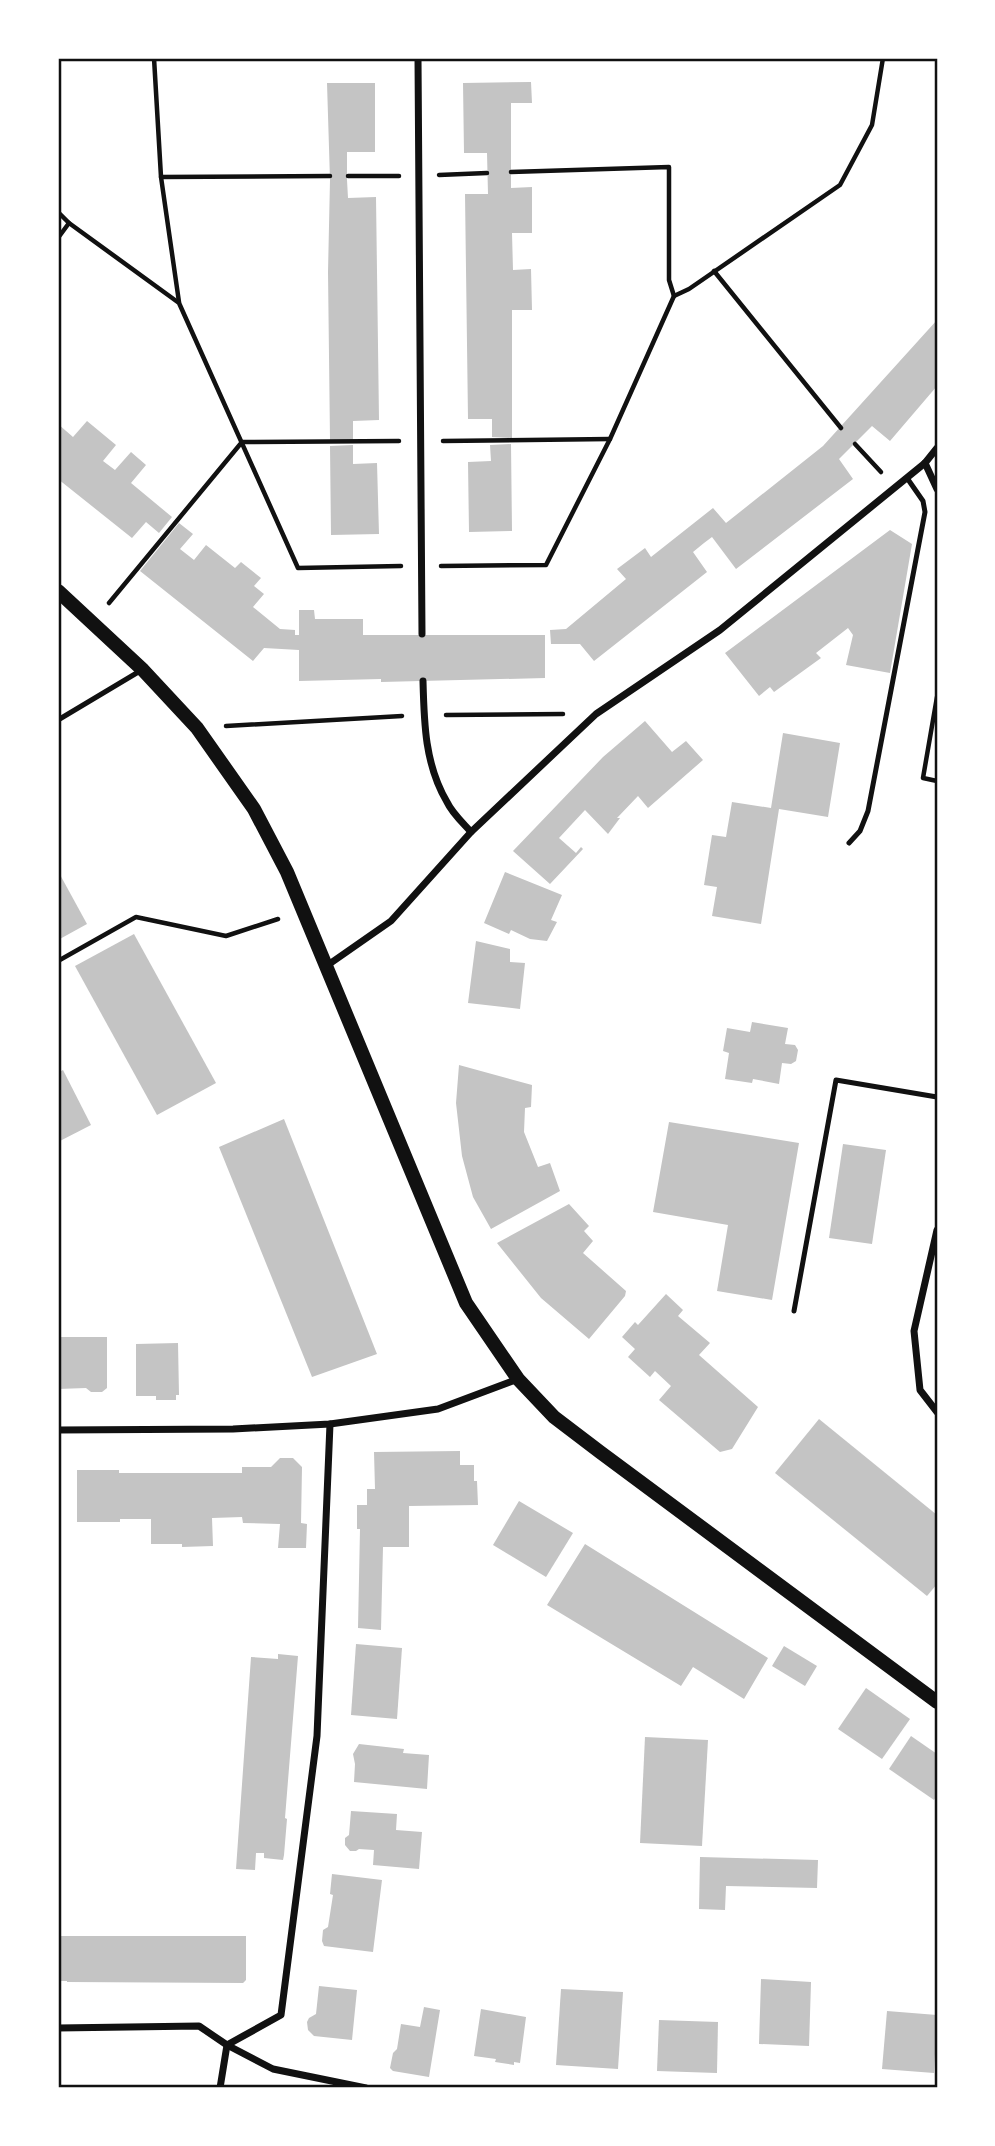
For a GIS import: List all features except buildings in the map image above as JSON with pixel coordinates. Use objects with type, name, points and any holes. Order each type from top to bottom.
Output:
[{"type":"main road","points":[[58,591],[143,670],[197,728],[254,809],[286,872],[466,1303],[518,1379],[555,1417],[591,1445],[937,1702]]},
{"type":"street","points":[[418,58],[422,634]]},
{"type":"street","points":[[325,967],[391,921],[471,832],[596,714],[720,630],[925,463],[937,448]]},
{"type":"street","points":[[925,463],[937,489]]},
{"type":"street","points":[[424,681],[424,715],[429,760],[447,803],[471,832]]},
{"type":"street","points":[[937,1230],[914,1331],[920,1390],[937,1412]]},
{"type":"street","points":[[58,1430],[233,1429],[330,1424],[438,1409],[518,1379]]},
{"type":"street","points":[[227,2045],[281,2015],[317,1736],[330,1424]]},
{"type":"street","points":[[58,2028],[199,2026],[227,2045],[274,2069],[366,2088]]},
{"type":"street","points":[[220,2088],[227,2045]]},
{"type":"lane","points":[[849,843],[860,831],[868,811],[925,512],[923,501],[907,478]]},
{"type":"lane","points":[[58,720],[143,670]]},
{"type":"lane","points":[[794,1311],[836,1080],[937,1097]]},
{"type":"path","points":[[154,58],[161,177],[179,303],[298,568],[546,565],[610,439],[674,296],[689,289],[840,185],[872,125],[883,58]]},
{"type":"path","points":[[511,173],[669,167],[669,280],[674,296]]},
{"type":"path","points":[[161,177],[330,176]]},
{"type":"path","points":[[58,212],[69,223],[179,303]]},
{"type":"path","points":[[58,237],[69,223]]},
{"type":"path","points":[[714,271],[841,428]]},
{"type":"path","points":[[93,622],[242,442]]},
{"type":"path","points":[[855,444],[895,488]]},
{"type":"path","points":[[937,697],[923,778],[937,781]]},
{"type":"path","points":[[197,728],[424,715],[596,714]]},
{"type":"path","points":[[58,961],[136,917],[226,936],[302,911]]}]
